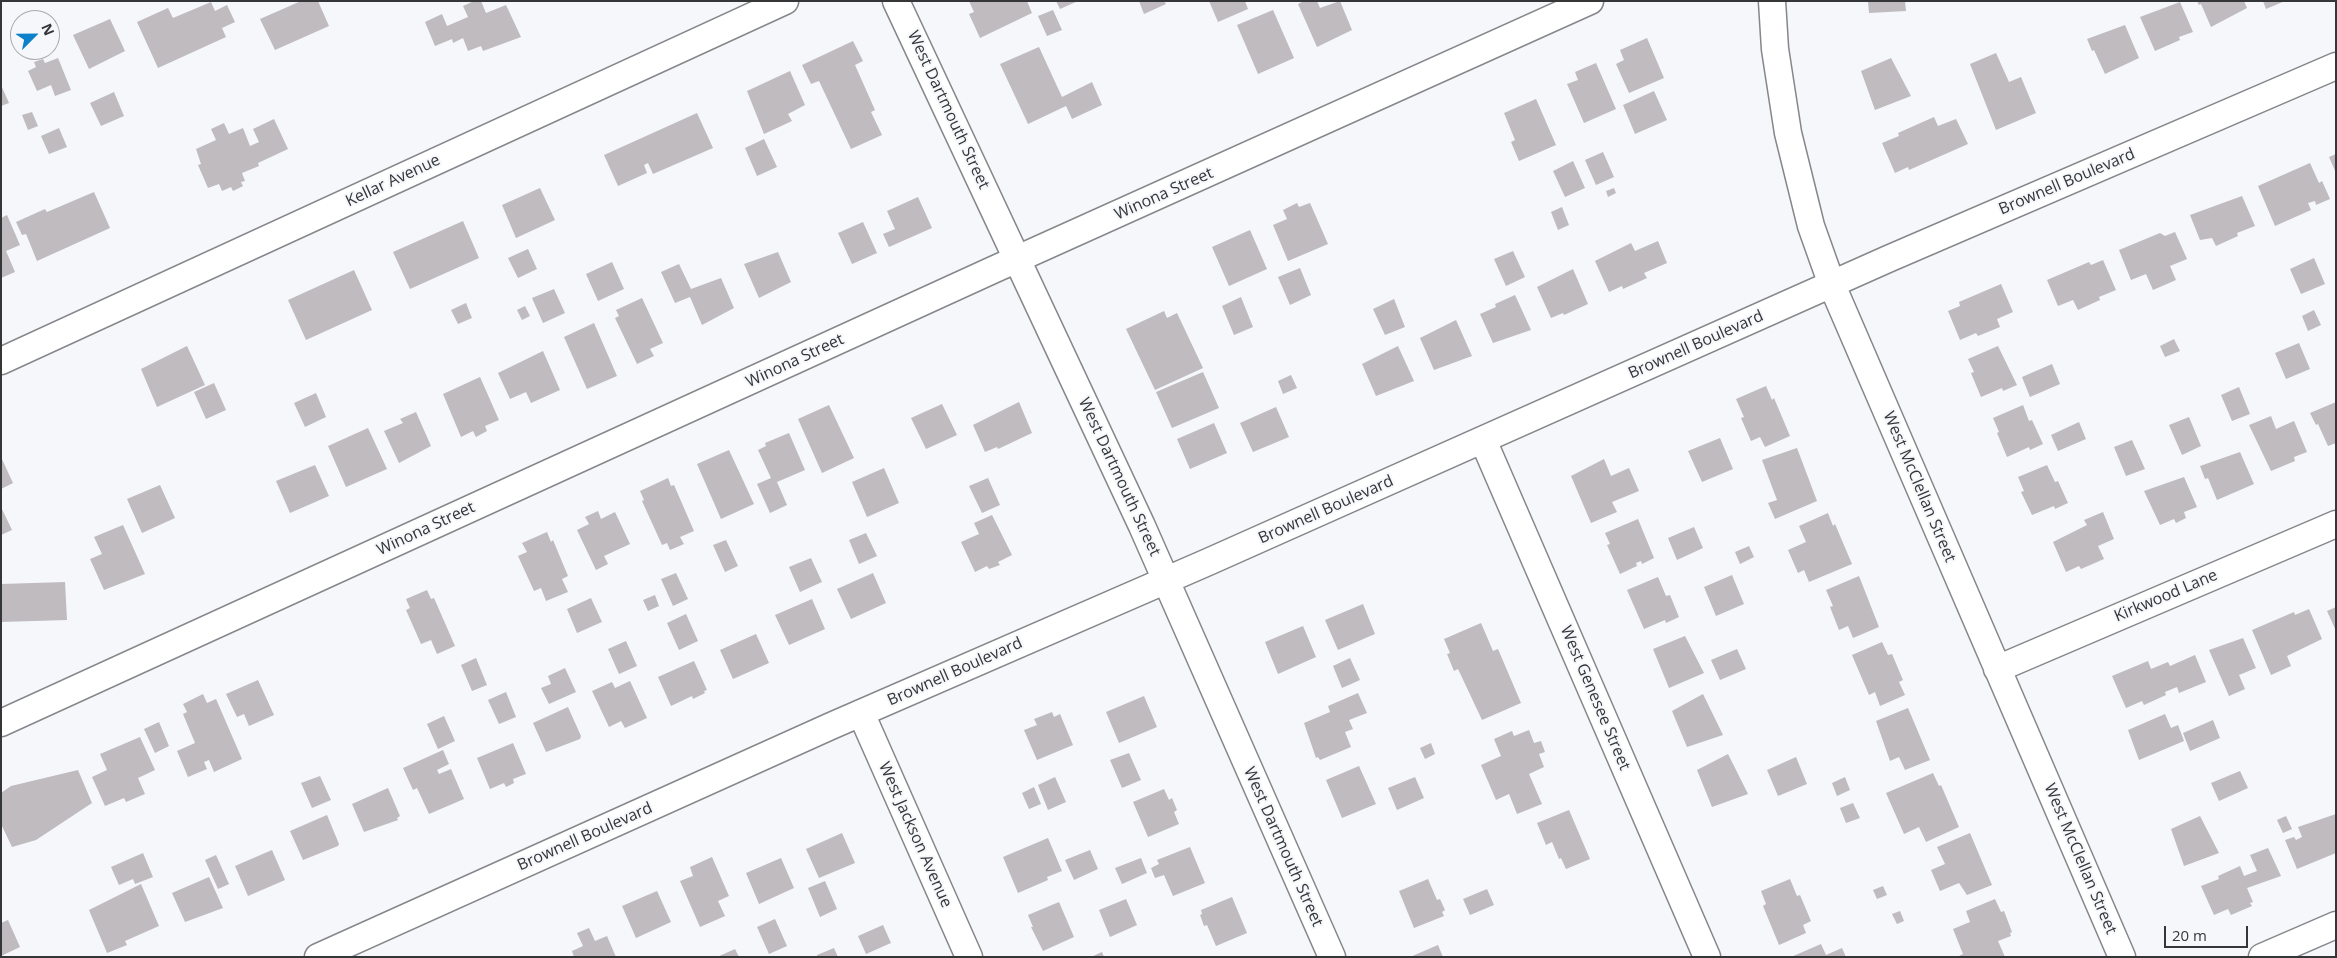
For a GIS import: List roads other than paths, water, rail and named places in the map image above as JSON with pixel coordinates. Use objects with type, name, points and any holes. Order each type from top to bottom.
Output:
[{"type":"street","name":"Kellar Avenue","points":[[1,360],[785,1]]},
{"type":"street","name":"West Dartmouth Street","points":[[896,1],[1018,260],[1165,580],[1332,957]]},
{"type":"street","name":"Winona Street","points":[[1,723],[1590,1]]},
{"type":"street","name":"West McClellan Street","points":[[1772,1],[1778,75],[1792,151],[1811,226],[1832,285],[2122,957]]},
{"type":"street","name":"Brownell Boulevard","points":[[318,957],[861,713],[1832,285],[2336,66]]},
{"type":"street","name":"West Genesee Street","points":[[1483,440],[1707,957]]},
{"type":"street","name":"Kirkwood Lane","points":[[1997,669],[2336,524]]},
{"type":"street","name":"West Jackson Avenue","points":[[861,713],[969,957]]},
{"type":"street","points":[[2262,957],[2336,925]]}]
